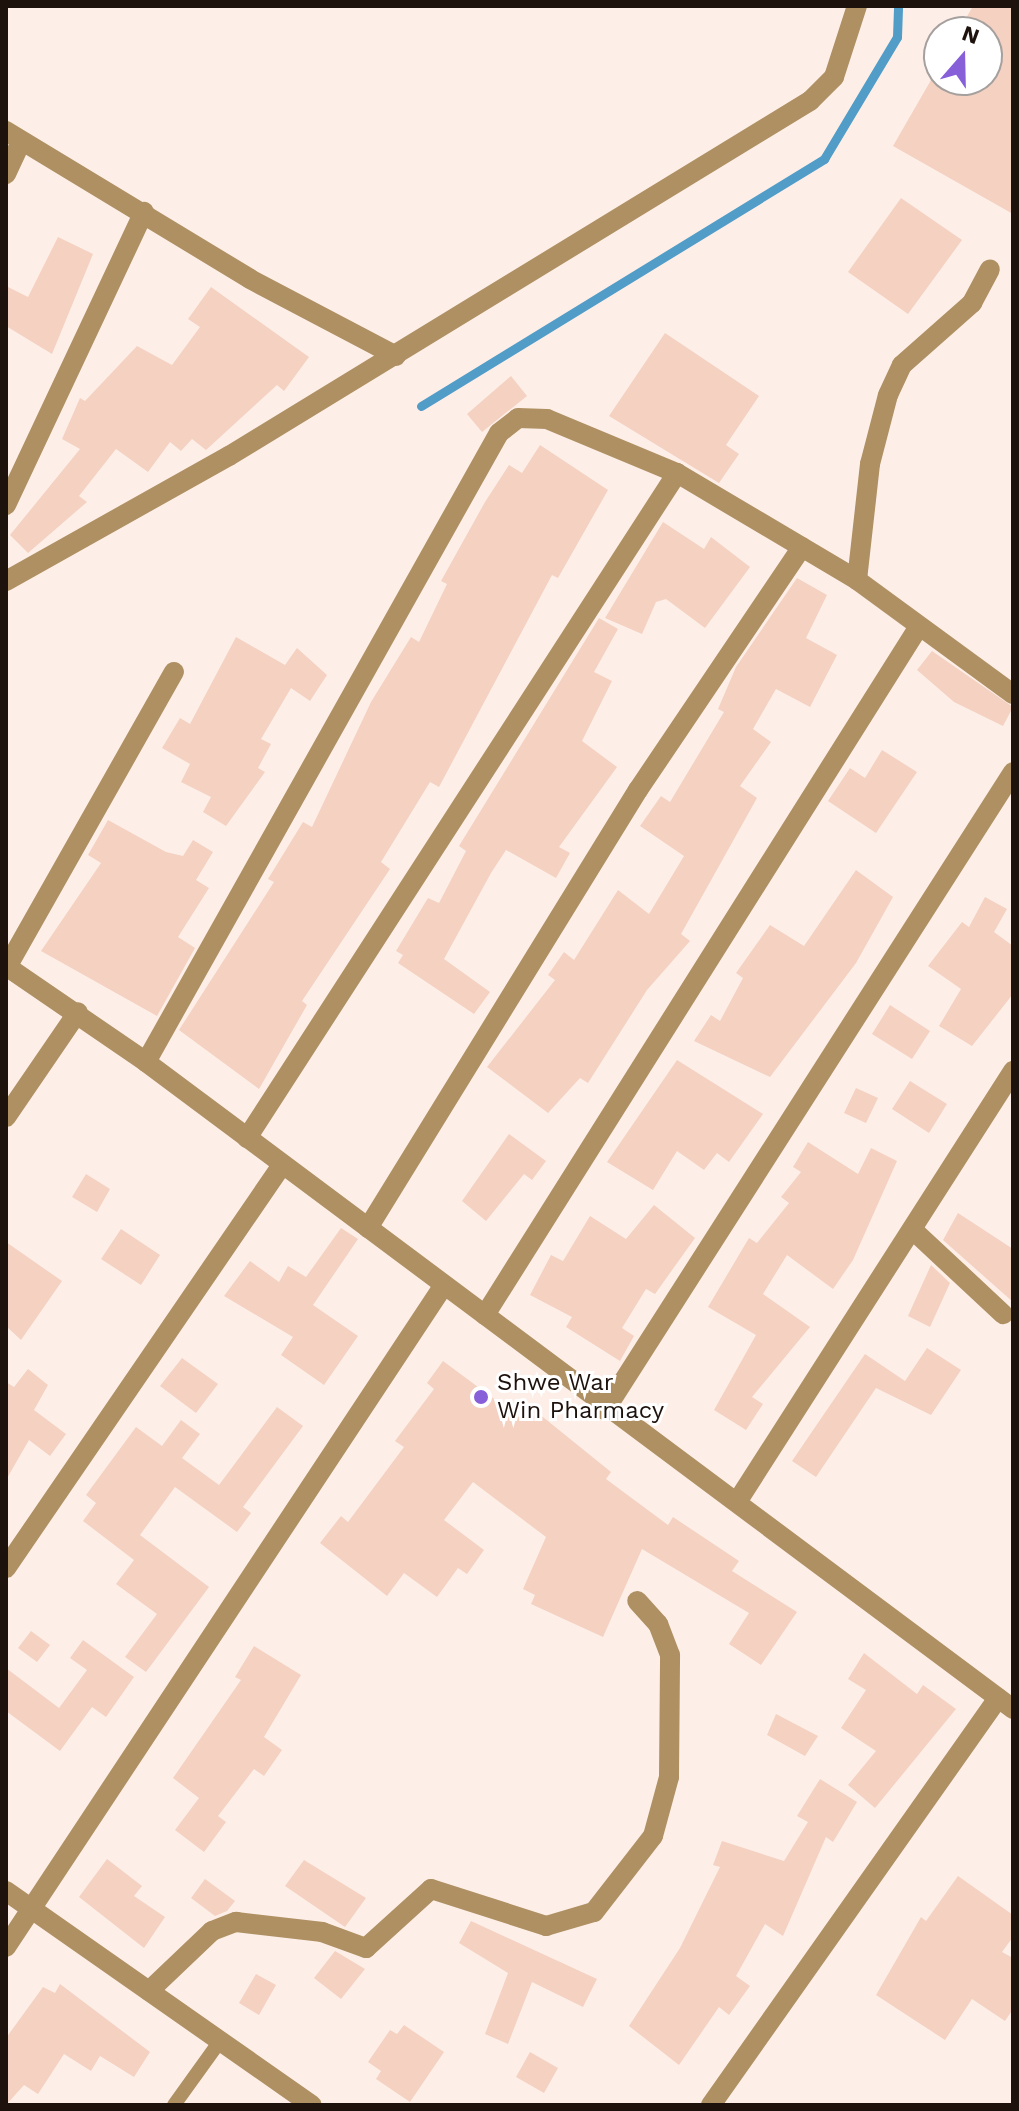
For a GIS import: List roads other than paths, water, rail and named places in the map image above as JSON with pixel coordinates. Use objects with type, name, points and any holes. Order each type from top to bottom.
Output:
[{"type":"street","points":[[6,581],[396,356],[810,101],[834,77],[857,6]]},
{"type":"street","points":[[6,174],[14,136],[250,279],[396,356]]},
{"type":"street","points":[[6,505],[144,212]]},
{"type":"street","points":[[857,580],[870,464],[888,395],[902,365],[972,303],[990,269]]},
{"type":"street","points":[[146,1062],[499,433],[533,416],[677,473],[857,580],[918,628],[1013,694]]},
{"type":"street","points":[[247,1138],[677,473]]},
{"type":"street","points":[[368,1228],[638,790],[802,547]]},
{"type":"street","points":[[485,1315],[918,628]]},
{"type":"street","points":[[174,672],[6,966],[78,1012],[146,1062],[485,1315],[605,1410],[737,1502],[1006,1703],[711,2105]]},
{"type":"street","points":[[605,1410],[1013,772]]},
{"type":"street","points":[[6,1117],[78,1012]]},
{"type":"street","points":[[737,1502],[1006,1096],[1013,1071]]},
{"type":"street","points":[[6,1568],[282,1165]]},
{"type":"street","points":[[914,1231],[1003,1314]]},
{"type":"street","points":[[6,1947],[32,1913],[444,1285]]},
{"type":"street","points":[[149,1991],[212,1931],[236,1922],[322,1932],[366,1948],[431,1889],[546,1926],[594,1912],[653,1836],[669,1777],[670,1655],[658,1624],[637,1601]]},
{"type":"street","points":[[6,1891],[32,1913],[312,2105]]},
{"type":"lane","points":[[174,2105],[220,2041]]},
{"type":"waterway","points":[[421,406],[824,159],[897,37],[898,6]]},
{"type":"place","name":"Shwe War Win Pharmacy","points":[[481,1397]]}]
